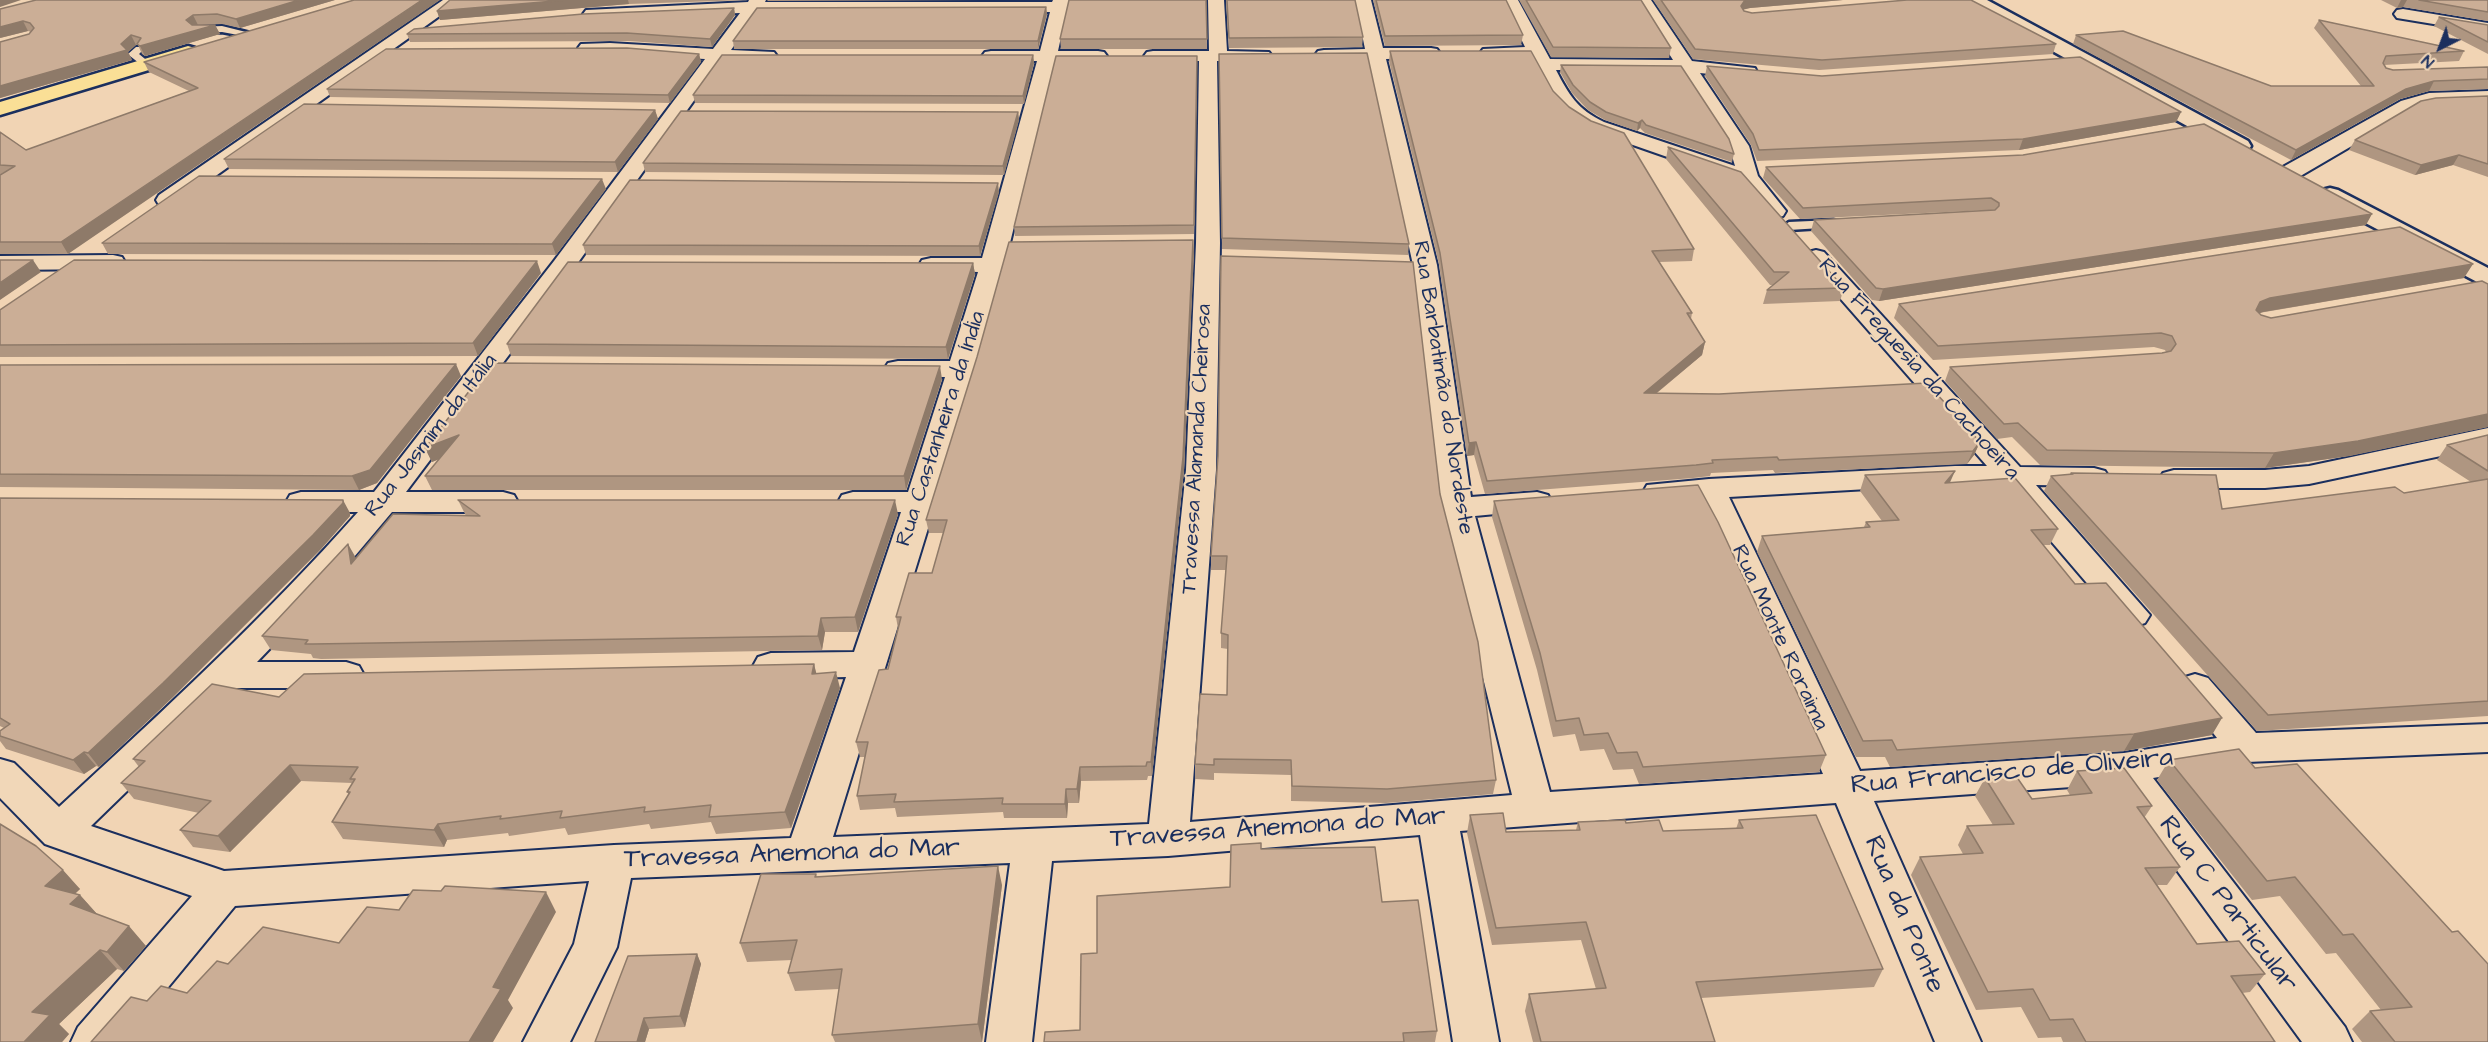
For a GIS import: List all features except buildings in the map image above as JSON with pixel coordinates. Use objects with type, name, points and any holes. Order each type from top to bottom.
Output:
[{"type":"main road","points":[[0,109],[143,57],[270,28]]},
{"type":"street","name":"Travessa Alamanda Cheirosa","points":[[1168,840],[1201,470],[1216,0]]},
{"type":"street","name":"Rua Barbatimão do Nordeste","points":[[1363,0],[1378,54],[1457,508],[1535,809]]},
{"type":"street","points":[[1510,0],[1562,100],[1581,118],[1597,126],[1753,172]]},
{"type":"street","points":[[1644,0],[1739,146],[1753,172]]},
{"type":"street","points":[[1974,0],[2289,173],[2488,278]]},
{"type":"street","points":[[152,210],[409,30],[454,2]]},
{"type":"street","points":[[574,15],[756,3],[1060,3]]},
{"type":"street","name":"Rua Jasmim da Itália","points":[[59,832],[224,675],[315,581],[383,502],[626,182],[756,3]]},
{"type":"street","name":"Rua Castanheira da Índia","points":[[807,853],[919,502],[1005,252],[1002,184],[1021,112],[1047,56],[1060,3]]},
{"type":"street","points":[[2403,14],[2488,28]]},
{"type":"street","points":[[409,30],[442,27]]},
{"type":"street","points":[[570,48],[629,48],[718,55],[788,56]]},
{"type":"street","points":[[382,50],[417,49]]},
{"type":"street","points":[[1309,55],[1446,53]]},
{"type":"street","points":[[1469,53],[1688,66],[1762,74]]},
{"type":"street","points":[[976,56],[1116,56]]},
{"type":"street","points":[[1139,56],[1275,56]]},
{"type":"street","points":[[2047,61],[2081,58]]},
{"type":"street","points":[[2289,173],[2408,105],[2429,99],[2488,97]]},
{"type":"street","points":[[303,105],[338,106]]},
{"type":"street","points":[[2168,132],[2203,126]]},
{"type":"street","name":"Rua Freguesia da Cachoeira","points":[[1753,172],[1789,226],[1877,311],[1917,372],[2147,632]]},
{"type":"street","points":[[201,177],[236,177]]},
{"type":"street","points":[[2361,236],[2396,230]]},
{"type":"street","points":[[46,282],[104,242]]},
{"type":"street","points":[[910,265],[1005,252]]},
{"type":"street","points":[[0,263],[134,262]]},
{"type":"street","points":[[2454,289],[2488,283]]},
{"type":"street","points":[[451,366],[522,366]]},
{"type":"street","points":[[868,369],[963,369]]},
{"type":"street","points":[[1917,372],[1953,369]]},
{"type":"street","points":[[1629,494],[1954,475],[2235,480],[2309,475],[2488,436]]},
{"type":"street","name":"Rua Monte Roraima","points":[[1709,488],[1849,788]]},
{"type":"street","points":[[1457,508],[1560,500]]},
{"type":"street","points":[[275,501],[526,502]]},
{"type":"street","points":[[824,502],[919,502]]},
{"type":"street","points":[[735,667],[867,664]]},
{"type":"street","points":[[2178,668],[2247,748]]},
{"type":"street","points":[[224,675],[377,675]]},
{"type":"street","name":"Rua Francisco de Oliveira","points":[[1535,809],[2124,768],[2247,748],[2488,738]]},
{"type":"street","name":"Rua C Particular","points":[[2124,768],[2329,1042]]},
{"type":"street","points":[[0,774],[59,832]]},
{"type":"street","name":"Rua da Ponte","points":[[1849,788],[1958,1042]]},
{"type":"street","name":"Travessa Anemona do Mar","points":[[59,832],[224,889],[614,862],[1168,840],[1535,809]]},
{"type":"street","points":[[1437,818],[1476,1042]]},
{"type":"street","points":[[1009,1042],[1032,846]]},
{"type":"street","points":[[546,1042],[595,947],[614,862]]},
{"type":"street","points":[[94,1042],[224,889]]},
{"type":"lane","points":[[198,30],[222,28],[249,34]]},
{"type":"lane","points":[[1789,226],[1847,223]]}]
